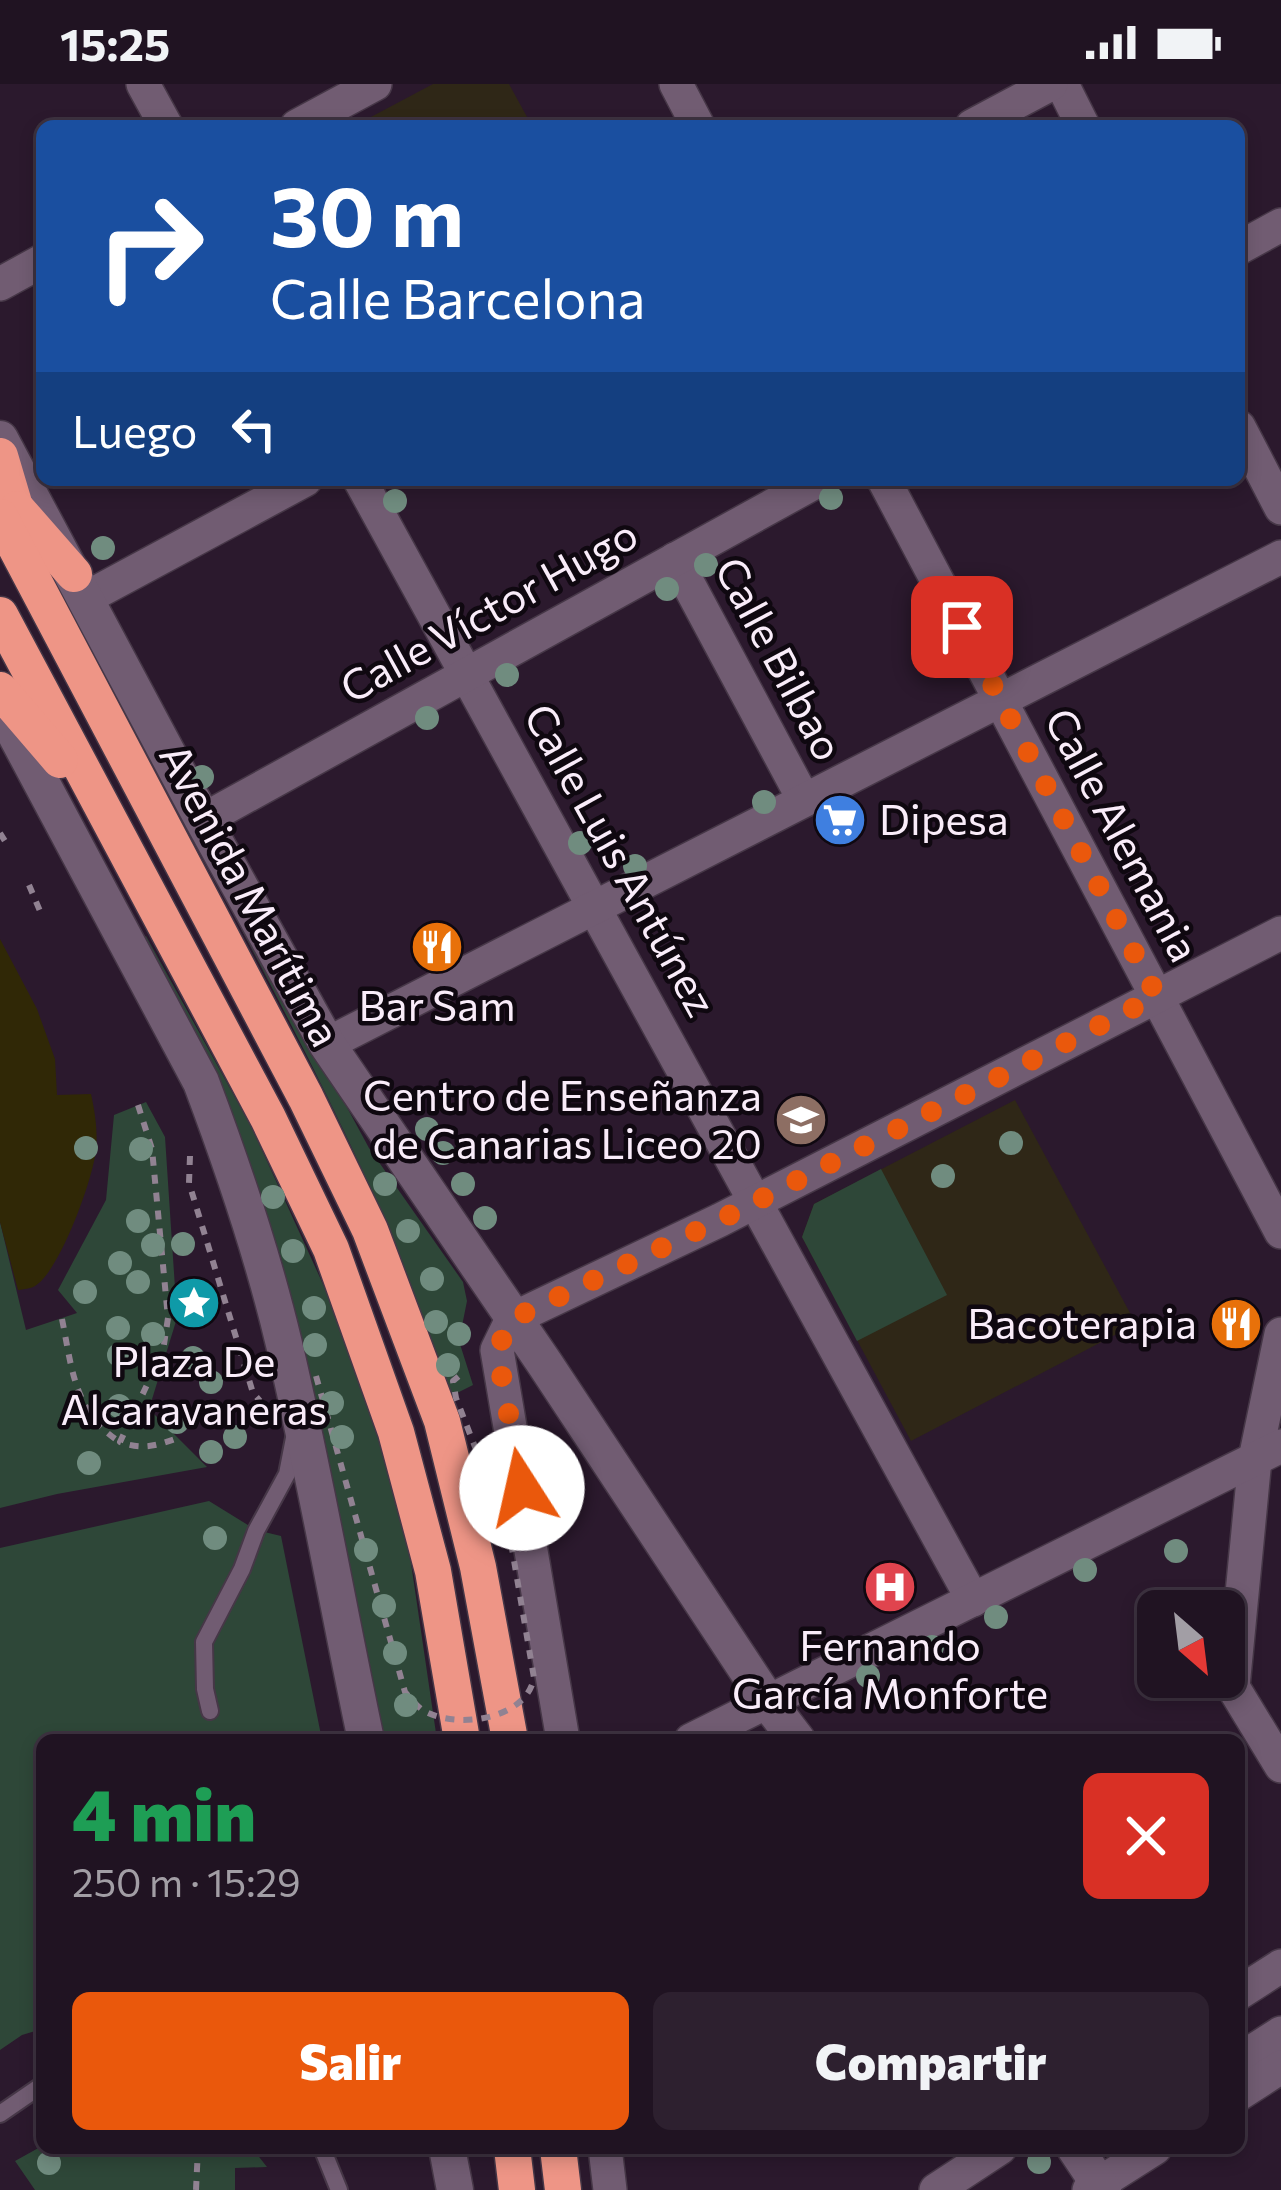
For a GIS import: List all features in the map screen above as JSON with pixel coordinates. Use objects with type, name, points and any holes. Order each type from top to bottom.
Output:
[{"type":"highway","points":[[0,456],[5,504],[80,586]]},
{"type":"highway","name":"Avenida Marítima","points":[[5,504],[40,592],[306,1098],[370,1230],[442,1421],[478,1567],[509,1734]]},
{"type":"highway","points":[[0,615],[268,1118],[331,1249],[403,1455],[433,1571],[461,1734]]},
{"type":"highway","points":[[0,690],[105,814]]},
{"type":"highway","points":[[513,2154],[517,2190]]},
{"type":"highway","points":[[559,2154],[563,2190]]},
{"type":"street","points":[[143,84],[163,120]]},
{"type":"street","points":[[308,120],[375,84]]},
{"type":"street","points":[[676,84],[695,120]]},
{"type":"street","points":[[983,120],[1051,84]]},
{"type":"street","points":[[1062,84],[1080,120]]},
{"type":"street","points":[[1245,245],[1281,225]]},
{"type":"street","points":[[0,284],[36,265]]},
{"type":"street","points":[[0,439],[327,1044],[792,1734]]},
{"type":"street","points":[[1245,439],[1281,508]]},
{"type":"street","points":[[80,586],[292,486]]},
{"type":"street","name":"Calle Luis Antúnez","points":[[363,486],[973,1600]]},
{"type":"street","name":"Calle Víctor Hugo","points":[[202,820],[808,486]]},
{"type":"street","name":"Calle Alemania","points":[[887,486],[1281,1232]]},
{"type":"street","points":[[327,1044],[1281,557]]},
{"type":"street","name":"Calle Bilbao","points":[[675,560],[804,800]]},
{"type":"street","points":[[0,705],[201,1082],[243,1201],[284,1342],[365,1734]]},
{"type":"street","points":[[563,1734],[497,1350],[512,1319],[755,1202],[1281,933]]},
{"type":"street","points":[[1281,1334],[1232,1687],[1281,1766]]},
{"type":"street","points":[[703,1734],[1268,1452]]},
{"type":"street","points":[[1245,1989],[1281,1966]]},
{"type":"street","points":[[1245,2056],[1281,2032]]},
{"type":"street","points":[[1245,2090],[1281,2067]]},
{"type":"street","points":[[448,2154],[454,2190]]},
{"type":"street","points":[[606,2154],[610,2190]]},
{"type":"street","points":[[936,2190],[991,2154]]},
{"type":"street","points":[[1092,2170],[1137,2154]]},
{"type":"lane","points":[[210,1711],[204,1642],[287,1474],[298,1413]]},
{"type":"lane","points":[[0,2114],[36,2089]]},
{"type":"lane","points":[[324,2154],[339,2190]]},
{"type":"path","points":[[0,832],[8,845]]},
{"type":"path","points":[[29,885],[40,911]]},
{"type":"path","points":[[120,1442],[163,1351],[168,1318],[152,1149],[138,1105]]},
{"type":"path","points":[[190,1150],[190,1183],[254,1393]]},
{"type":"path","points":[[62,1319],[75,1386],[103,1431],[136,1448],[178,1438]]},
{"type":"path","points":[[316,1376],[405,1692],[422,1711],[483,1719],[512,1708],[532,1690],[534,1678],[510,1537],[456,1398],[453,1382],[464,1372]]},
{"type":"path","points":[[196,2190],[198,2154]]},
{"type":"shaded area","points":[[433,84],[509,84],[529,120],[365,120]]},
{"type":"shaded area","points":[[1015,1100],[1136,1324],[911,1441],[802,1237],[814,1204]]},
{"type":"green space","points":[[230,891],[369,1148],[463,1282],[467,1301],[459,1341],[473,1385],[451,1396],[379,1209],[224,896],[223,892]]},
{"type":"green space","points":[[146,936],[252,1128],[332,1304],[406,1529],[436,1734],[384,1734],[322,1427],[281,1258],[264,1209]]},
{"type":"green space","points":[[146,1102],[165,1137],[177,1318],[149,1409],[207,1467],[0,1508],[0,1222],[26,1330],[77,1313],[58,1290],[106,1200],[114,1115]]},
{"type":"green space","points":[[881,1169],[947,1295],[857,1341],[802,1237],[814,1204]]},
{"type":"green space","points":[[209,1501],[256,1530],[281,1536],[321,1734],[36,1734],[36,2031],[0,2050],[0,1548]]},
{"type":"green space","points":[[36,2149],[36,2154],[257,2154],[267,2167],[235,2168],[235,2190],[35,2190],[15,2161]]},
{"type":"sand","points":[[0,939],[37,1009],[55,1059],[57,1095],[91,1094],[96,1129],[89,1181],[64,1244],[45,1277],[33,1287],[18,1290],[0,1222]]},
{"type":"place","name":"Dipesa","points":[[840,820]]},
{"type":"place","name":"Bar Sam","points":[[437,947]]},
{"type":"place","name":"Centro de Enseñanza de Canarias Liceo 20","points":[[801,1120]]},
{"type":"place","name":"Plaza De Alcaravaneras","points":[[194,1303]]},
{"type":"place","name":"Bacoterapia","points":[[1236,1324]]},
{"type":"place","name":"Fernando García Monforte","points":[[890,1587]]},
{"type":"route","points":[[522,1488],[497,1350],[512,1319],[720,1220],[1157,996],[962,627]]}]
